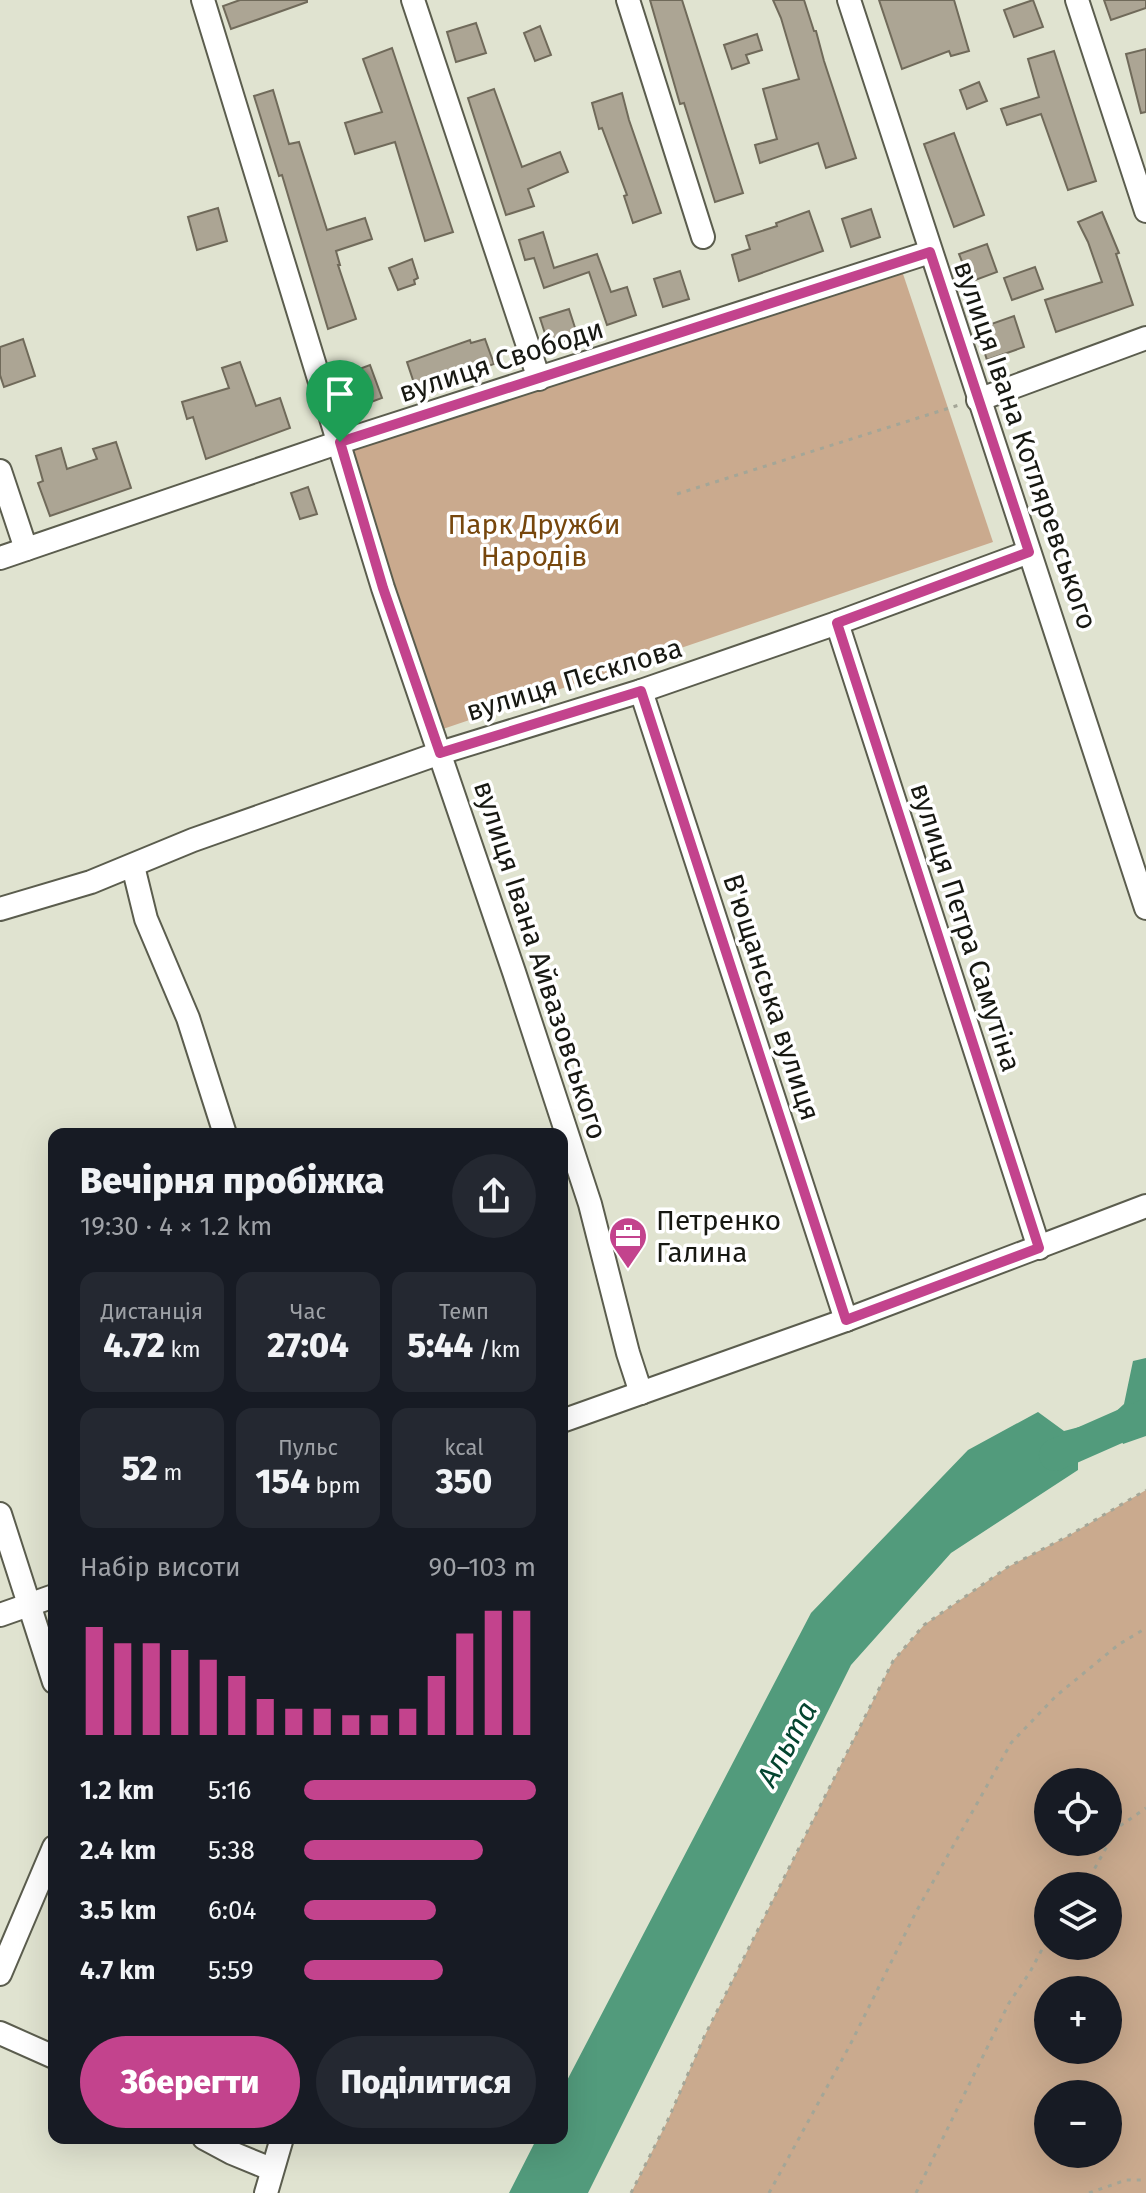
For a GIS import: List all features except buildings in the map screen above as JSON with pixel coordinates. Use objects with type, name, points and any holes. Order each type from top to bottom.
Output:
[{"type":"street","name":"вулиця Івана Айвазовського","points":[[203,0],[383,588],[565,1128]]},
{"type":"street","points":[[413,0],[539,379]]},
{"type":"street","points":[[628,0],[703,237]]},
{"type":"street","name":"вулиця Івана Котляревського","points":[[849,0],[1146,908]]},
{"type":"street","points":[[1077,0],[1146,211]]},
{"type":"street","name":"вулиця Свободи","points":[[0,558],[340,442],[930,252]]},
{"type":"street","points":[[978,400],[1146,338]]},
{"type":"street","points":[[0,471],[26,549]]},
{"type":"street","name":"вулиця Пєсклова","points":[[0,909],[133,866],[193,840],[440,753],[641,691],[837,623],[1029,552]]},
{"type":"street","name":"вулиця Петра Самутіна","points":[[837,623],[1039,1248]]},
{"type":"street","name":"В'ющанська вулиця","points":[[641,691],[846,1320]]},
{"type":"street","points":[[133,866],[146,919],[188,1018],[223,1128]]},
{"type":"street","name":"вулиця Івана Айвазовського","points":[[568,1138],[590,1204],[641,1393]]},
{"type":"street","points":[[568,1419],[846,1320],[1146,1206]]},
{"type":"street","points":[[0,1514],[48,1664]]},
{"type":"street","points":[[0,1615],[48,1598]]},
{"type":"street","points":[[0,1974],[48,1861]]},
{"type":"street","points":[[0,2033],[48,2054]]},
{"type":"street","points":[[215,2144],[271,2169]]},
{"type":"street","points":[[266,2193],[280,2144]]},
{"type":"path","points":[[677,494],[978,400]]},
{"type":"path","points":[[631,2193],[667,2122],[710,2024],[893,1661],[924,1625],[1008,1567],[1146,1490]]},
{"type":"path","points":[[769,2193],[843,2059],[916,1912],[1011,1743],[1056,1696],[1118,1645],[1146,1628]]},
{"type":"path","points":[[1093,1872],[1117,1828],[1146,1808]]},
{"type":"path","points":[[916,2193],[1009,2003],[1036,1960]]},
{"type":"path","points":[[1089,2193],[1126,2180],[1146,2180]]},
{"type":"green space","name":"Парк Дружби Народів","points":[[899,262],[993,542],[437,731],[346,446]]},
{"type":"green space","points":[[1146,1490],[1146,2193],[631,2193],[667,2122],[704,2037],[893,1661],[924,1625],[1008,1567]]},
{"type":"water","points":[[1146,1358],[1146,1436],[1123,1444],[1111,1416],[1124,1404],[1133,1361]]},
{"type":"water","points":[[1038,1412],[1064,1431],[1087,1425],[1097,1446],[1078,1460],[1078,1470],[951,1553],[851,1665],[588,2193],[509,2193],[534,2144],[568,2144],[568,2079],[811,1613],[968,1450]]},
{"type":"waterway","name":"Альта","points":[[1055,1455],[1146,1415]]},
{"type":"place","name":"Петренко Галина","points":[[628,1270]]},
{"type":"route","points":[[930,252],[1029,552],[837,623],[1039,1248],[846,1320],[641,691],[440,753],[383,588],[340,442],[930,252]]}]
